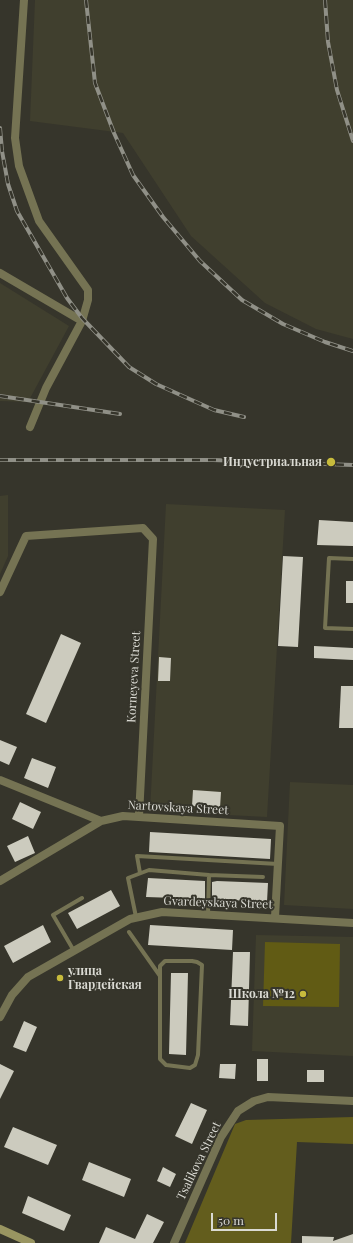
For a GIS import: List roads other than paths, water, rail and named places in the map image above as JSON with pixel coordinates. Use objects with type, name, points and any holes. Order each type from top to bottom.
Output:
[{"type":"street","points":[[24,0],[15,138],[19,166],[39,222],[88,290],[88,300],[82,321],[46,388],[30,427]]},
{"type":"street","points":[[0,272],[82,321]]},
{"type":"street","name":"Korneyeva Street","points":[[0,592],[26,536],[143,528],[153,539],[139,816]]},
{"type":"street","points":[[0,780],[101,821]]},
{"type":"street","name":"Nartovskaya Street","points":[[0,881],[101,821],[123,816],[280,826],[275,917]]},
{"type":"street","name":"Gvardeyskaya Street","points":[[0,1018],[12,995],[28,977],[136,917],[162,912],[275,917],[353,923]]},
{"type":"street","name":"Tsalikova Street","points":[[174,1243],[221,1137],[238,1112],[254,1101],[268,1098],[353,1101]]},
{"type":"street","points":[[0,1229],[30,1243]]},
{"type":"lane","points":[[353,559],[329,558],[325,628],[353,629]]},
{"type":"lane","points":[[140,873],[137,856],[278,864]]},
{"type":"lane","points":[[136,917],[128,878],[148,870],[209,875],[263,877]]},
{"type":"lane","points":[[208,914],[209,875]]},
{"type":"lane","points":[[74,951],[53,915],[82,898]]},
{"type":"lane","points":[[129,932],[160,976],[160,1059],[166,1065],[190,1068],[195,1065],[198,1054],[202,965],[192,961],[166,961],[160,966],[160,976]]},
{"type":"railway","points":[[86,0],[95,83],[114,133],[133,175],[163,217],[200,261],[242,300],[283,324],[325,342],[353,351]]},
{"type":"railway","points":[[325,0],[328,42],[337,90],[353,141]]},
{"type":"railway","points":[[0,128],[2,151],[8,184],[17,211],[67,298],[82,318],[129,367],[156,384],[214,410],[244,417]]},
{"type":"railway","points":[[0,396],[120,414]]},
{"type":"railway","points":[[0,460],[213,460],[353,465]]},
{"type":"place","name":"Индустриальная","points":[[331,462]]},
{"type":"place","name":"улица Гвардейская","points":[[60,978]]},
{"type":"place","name":"Школа №12","points":[[303,994]]}]
